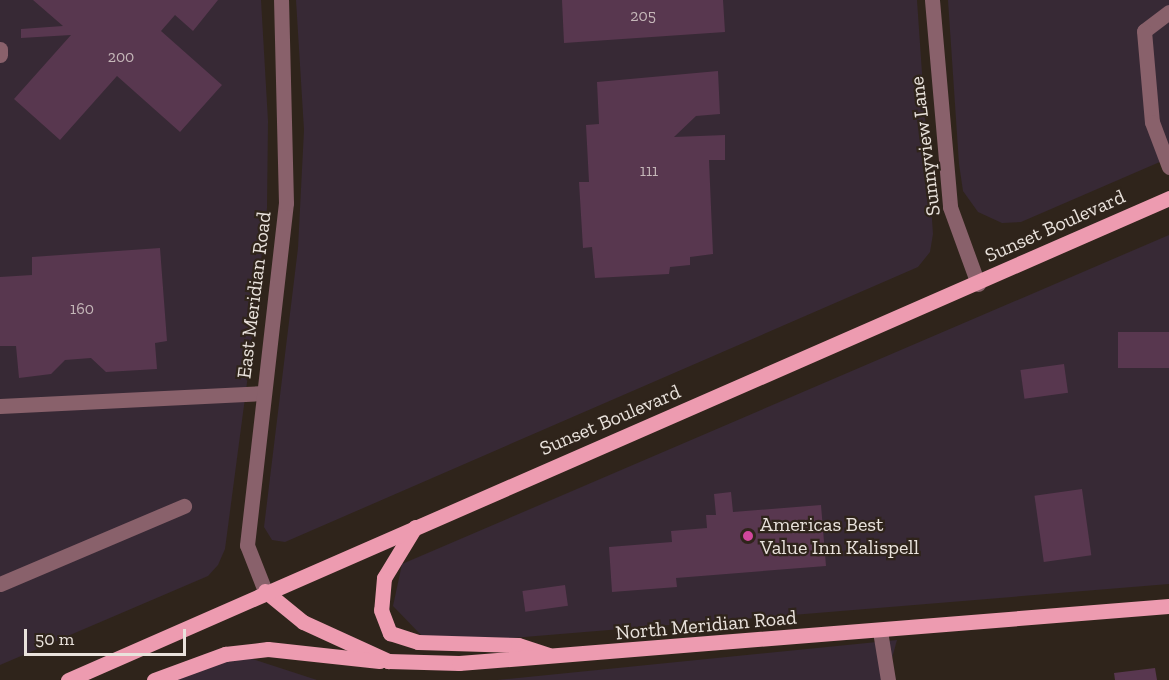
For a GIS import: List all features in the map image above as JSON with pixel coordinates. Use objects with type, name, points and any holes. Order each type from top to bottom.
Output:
[{"type":"main road","name":"Sunset Boulevard","points":[[68,680],[265,591],[978,284],[1169,198]]},
{"type":"main road","points":[[415,527],[384,578],[381,610],[390,633],[418,642],[518,645],[559,658]]},
{"type":"main road","name":"North Meridian Road","points":[[265,591],[303,622],[388,661],[559,658],[1169,606]]},
{"type":"main road","points":[[154,680],[225,654],[268,650],[388,661]]},
{"type":"street","name":"East Meridian Road","points":[[265,591],[247,545],[286,203],[281,0]]},
{"type":"street","name":"Sunnyview Lane","points":[[932,0],[950,207],[978,284]]},
{"type":"street","points":[[1169,12],[1144,32],[1152,122],[1169,167]]},
{"type":"street","points":[[0,49],[0,55]]},
{"type":"street","points":[[0,406],[264,393]]},
{"type":"street","points":[[0,584],[184,506]]},
{"type":"street","points":[[880,631],[888,680]]},
{"type":"shaded area","points":[[0,0],[261,0],[268,121],[267,208],[250,360],[225,549],[218,565],[208,576],[0,665]]},
{"type":"shaded area","points":[[296,0],[917,0],[933,234],[930,252],[918,267],[285,542],[272,540],[264,527],[298,248],[304,130]]},
{"type":"shaded area","points":[[948,0],[1169,0],[1169,158],[1021,222],[1002,223],[978,212],[963,191],[959,164]]},
{"type":"shaded area","points":[[1169,235],[1169,584],[512,638],[422,636],[393,606],[402,564]]},
{"type":"shaded area","points":[[897,640],[886,680],[497,680]]},
{"type":"shaded area","points":[[234,653],[317,680],[172,680]]},
{"type":"building","points":[[33,0],[218,0],[193,31],[175,15],[161,31],[222,85],[180,132],[117,76],[60,140],[14,99],[71,35],[21,38],[21,29],[63,26]]},
{"type":"building","points":[[562,0],[723,0],[725,32],[564,43]]},
{"type":"building","points":[[718,71],[720,114],[696,116],[674,137],[725,135],[725,160],[709,160],[713,254],[690,257],[690,265],[670,267],[669,274],[595,278],[592,247],[583,248],[579,182],[589,182],[586,125],[599,124],[597,82]]},
{"type":"building","points":[[160,248],[167,341],[155,343],[157,369],[106,372],[91,358],[65,360],[51,374],[19,378],[16,346],[0,346],[0,277],[32,275],[32,257]]},
{"type":"building","points":[[1118,332],[1169,332],[1169,368],[1118,368]]},
{"type":"building","points":[[1064,364],[1068,393],[1024,399],[1020,370]]},
{"type":"building","points":[[1082,489],[1091,555],[1044,562],[1034,496]]},
{"type":"building","name":"Americas Best Value Inn Kalispell","points":[[731,492],[733,512],[821,505],[826,566],[676,578],[677,587],[612,592],[609,547],[672,542],[671,531],[707,528],[706,515],[716,515],[714,494]]},
{"type":"building","points":[[565,585],[568,606],[525,612],[522,591]]},
{"type":"building","points":[[1155,668],[1157,680],[1115,680],[1114,673]]},
{"type":"place","name":"Americas Best Value Inn Kalispell","points":[[748,536]]}]
